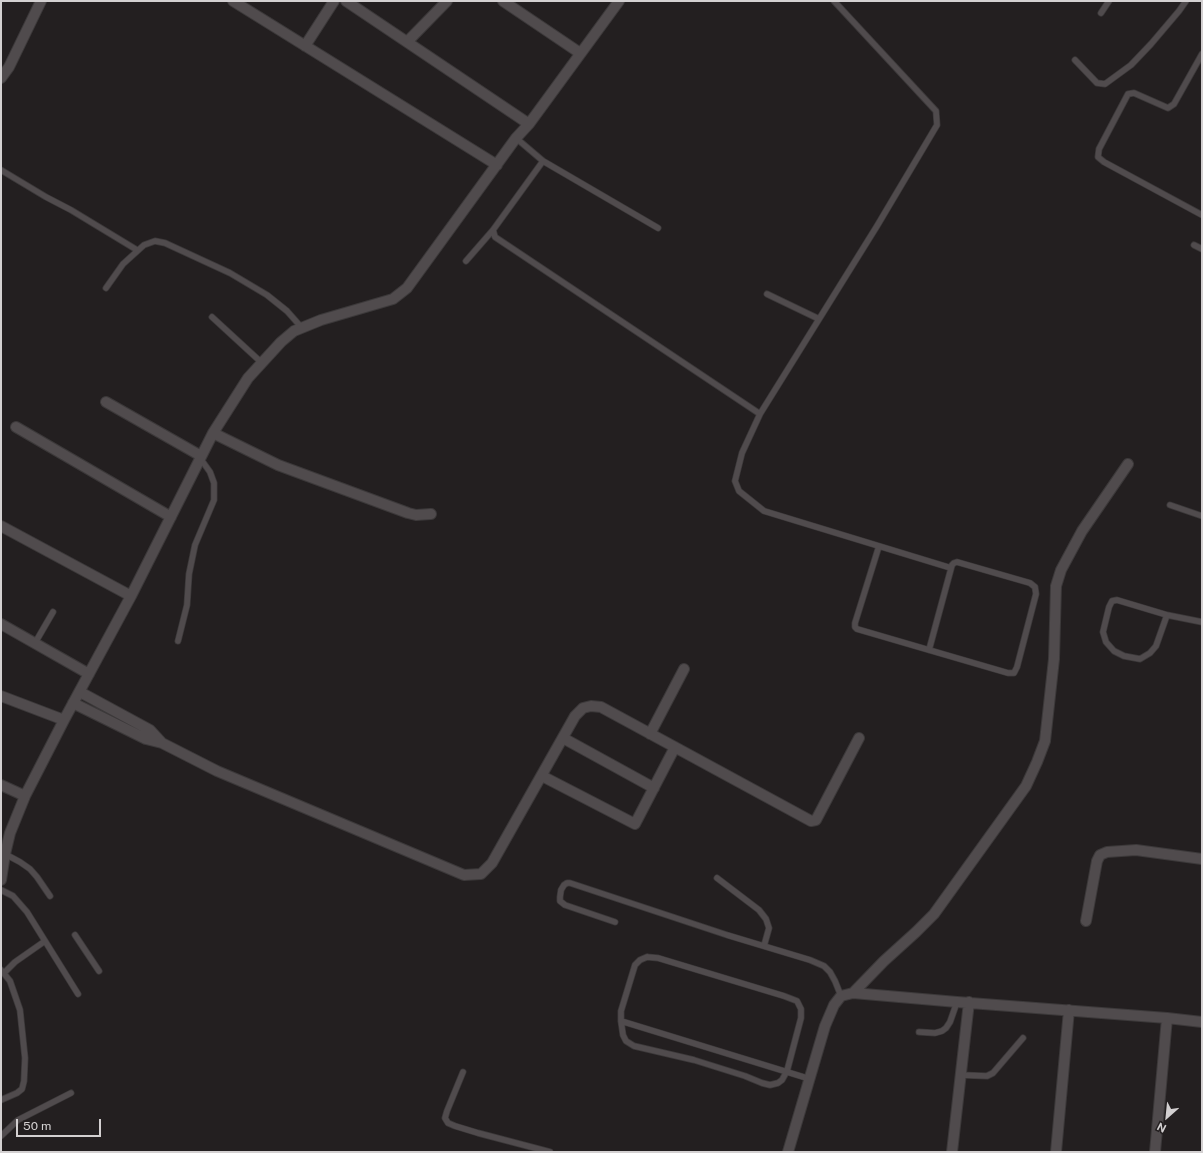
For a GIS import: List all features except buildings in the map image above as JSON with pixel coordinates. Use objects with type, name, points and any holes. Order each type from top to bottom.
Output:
[{"type":"street","points":[[1,78],[9,67],[41,1]]},
{"type":"street","points":[[233,1],[497,165]]},
{"type":"street","points":[[305,46],[334,1]]},
{"type":"street","points":[[346,1],[529,124]]},
{"type":"street","points":[[407,42],[447,1]]},
{"type":"street","points":[[502,1],[580,53]]},
{"type":"street","points":[[1,880],[3,857],[10,833],[25,796],[131,596],[213,433],[248,378],[281,342],[294,332],[321,320],[393,299],[407,288],[516,138],[529,124],[619,1]]},
{"type":"street","points":[[106,402],[201,457]]},
{"type":"street","points":[[16,427],[171,518]]},
{"type":"street","points":[[213,433],[278,465],[408,513],[416,515],[431,514]]},
{"type":"street","points":[[853,993],[884,961],[934,914],[1026,786],[1045,741],[1054,659],[1056,586],[1061,570],[1082,531],[1128,464]]},
{"type":"street","points":[[1,526],[131,596]]},
{"type":"street","points":[[1,624],[90,674]]},
{"type":"street","points":[[650,734],[684,669]]},
{"type":"street","points":[[80,692],[150,730],[162,742]]},
{"type":"street","points":[[1,696],[64,720]]},
{"type":"street","points":[[73,703],[146,739],[162,742],[217,770],[464,875],[481,874],[487,870],[509,835],[575,716],[583,708],[591,706],[601,707],[811,821],[816,820],[858,738]]},
{"type":"street","points":[[563,738],[654,788]]},
{"type":"street","points":[[542,776],[635,824],[675,748]]},
{"type":"street","points":[[1,785],[25,796]]},
{"type":"street","points":[[1086,921],[1097,861],[1100,855],[1107,852],[1136,850],[1202,859]]},
{"type":"street","points":[[788,1152],[829,1014],[834,1004],[841,996],[853,993],[1202,1022]]},
{"type":"street","points":[[952,1152],[969,1002]]},
{"type":"street","points":[[1056,1152],[1069,1010]]},
{"type":"street","points":[[1155,1152],[1167,1018]]},
{"type":"lane","points":[[834,1],[936,111],[937,125],[877,226],[760,414],[742,453],[735,480],[739,491],[764,511],[951,568]]},
{"type":"lane","points":[[1101,13],[1109,1]]},
{"type":"lane","points":[[1075,60],[1097,83],[1105,84],[1131,65],[1139,57],[1186,1]]},
{"type":"lane","points":[[1202,54],[1174,104],[1168,108],[1134,93],[1128,94],[1099,150],[1098,157],[1104,162],[1202,215]]},
{"type":"lane","points":[[516,138],[543,161],[658,228]]},
{"type":"lane","points":[[466,261],[493,230],[543,161]]},
{"type":"lane","points":[[1,170],[137,250]]},
{"type":"lane","points":[[493,230],[499,241],[760,414]]},
{"type":"lane","points":[[106,288],[123,264],[137,250],[144,245],[155,241],[165,242],[230,273],[267,294],[287,311],[302,328]]},
{"type":"lane","points":[[1194,245],[1202,250]]},
{"type":"lane","points":[[767,294],[819,319]]},
{"type":"lane","points":[[212,316],[262,363]]},
{"type":"lane","points":[[178,641],[187,605],[189,574],[195,545],[214,500],[214,483],[210,472],[201,457]]},
{"type":"lane","points":[[1170,505],[1202,516]]},
{"type":"lane","points":[[879,546],[854,623],[857,629],[929,650],[1008,673],[1014,673],[1017,667],[1036,594],[1036,587],[1030,583],[957,562],[954,563],[951,568],[929,650]]},
{"type":"lane","points":[[1167,615],[1156,646],[1150,653],[1140,659],[1124,656],[1114,651],[1106,642],[1103,632],[1109,607],[1112,602],[1117,600],[1167,615],[1202,622]]},
{"type":"lane","points":[[35,643],[53,612]]},
{"type":"lane","points":[[3,857],[20,862],[30,869],[50,896]]},
{"type":"lane","points":[[717,878],[759,910],[766,919],[769,928],[764,946]]},
{"type":"lane","points":[[615,922],[565,905],[560,901],[561,890],[564,884],[567,883],[810,960],[824,966],[833,976],[841,996]]},
{"type":"lane","points":[[1,890],[13,896],[21,904],[78,994]]},
{"type":"lane","points":[[75,935],[100,971]]},
{"type":"lane","points":[[1,1100],[17,1094],[22,1089],[24,1081],[25,1058],[20,1010],[10,981],[3,971],[45,941]]},
{"type":"lane","points":[[647,957],[658,958],[680,964],[784,996],[797,1001],[801,1009],[801,1018],[787,1071],[782,1080],[778,1083],[770,1085],[694,1060],[634,1046],[626,1041],[623,1035],[621,1021],[621,1011],[635,965],[640,960],[647,957]]},
{"type":"lane","points":[[919,1032],[934,1033],[942,1031],[946,1028],[950,1022],[957,1002]]},
{"type":"lane","points":[[621,1021],[810,1078]]},
{"type":"lane","points":[[961,1075],[987,1076],[993,1073],[1023,1038]]},
{"type":"lane","points":[[463,1072],[447,1111],[445,1118],[448,1123],[467,1130],[550,1152]]},
{"type":"lane","points":[[1,1136],[18,1120],[71,1093]]}]
